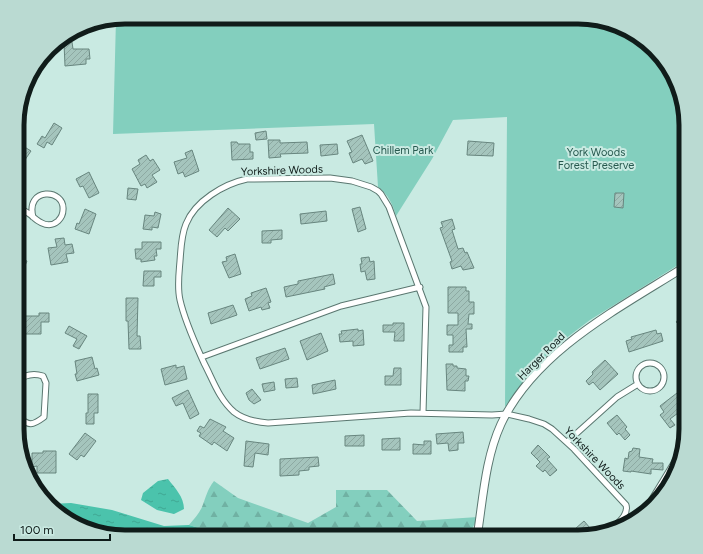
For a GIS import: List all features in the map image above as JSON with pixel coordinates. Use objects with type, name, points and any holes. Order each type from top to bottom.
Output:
[{"type":"street","name":"Yorkshire Woods","points":[[423,413],[426,307],[420,287],[389,207],[378,191],[371,187],[352,181],[330,178],[247,179],[237,181],[221,188],[203,201],[190,216],[184,230],[178,288],[182,309],[187,324],[221,398],[236,413],[251,421],[268,423],[423,413],[507,414],[529,419],[544,424],[567,442],[626,505],[627,510],[625,515],[619,522]]},
{"type":"street","points":[[24,211],[39,223],[47,225],[55,223],[61,217],[63,209],[61,201],[55,195],[47,193],[39,195],[33,201],[31,209],[33,217]]},
{"type":"street","name":"Harger Road","points":[[478,530],[490,460],[497,436],[507,414],[534,375],[567,344],[588,328],[679,270]]},
{"type":"street","points":[[202,357],[341,306],[420,287]]},
{"type":"street","points":[[652,362],[663,370],[664,379],[660,388],[655,390],[646,390],[638,384],[636,380],[637,371],[643,364],[652,362]]},
{"type":"street","points":[[24,377],[36,374],[43,376],[46,383],[44,417],[34,424],[27,424],[24,422]]},
{"type":"street","points":[[567,442],[617,397],[638,384]]},
{"type":"green space","name":"York Woods Forest Preserve","points":[[584,24],[604,27],[623,34],[645,49],[654,58],[671,86],[676,99],[679,125],[679,264],[590,320],[565,339],[530,373],[505,407],[507,117],[453,120],[432,159],[396,216],[390,200],[378,187],[374,124],[113,134],[116,25]]},
{"type":"green space","points":[[214,481],[238,498],[308,523],[336,507],[336,490],[387,490],[417,521],[478,517],[472,530],[205,530],[189,525],[201,510]]},
{"type":"water","points":[[168,479],[179,493],[184,505],[184,509],[174,514],[157,510],[141,500],[143,493],[158,481]]},
{"type":"water","points":[[71,503],[112,510],[164,526],[189,525],[205,530],[117,530],[96,526],[86,522],[57,504]]},
{"type":"building","points":[[72,42],[73,49],[89,49],[90,59],[86,59],[86,64],[65,66],[64,45]]},
{"type":"building","points":[[54,123],[62,128],[52,145],[47,142],[44,148],[37,144],[42,136],[45,138]]},
{"type":"building","points":[[266,131],[267,139],[256,140],[255,133]]},
{"type":"building","points":[[362,135],[373,161],[365,164],[362,159],[353,163],[349,153],[352,152],[347,141]]},
{"type":"building","points":[[268,140],[280,140],[280,143],[307,142],[308,153],[280,154],[281,157],[269,158]]},
{"type":"building","points":[[468,141],[494,143],[493,156],[467,155]]},
{"type":"building","points":[[231,142],[237,142],[238,144],[250,144],[250,152],[253,152],[253,159],[232,160]]},
{"type":"building","points":[[337,144],[338,154],[321,156],[320,145]]},
{"type":"building","points":[[24,147],[31,151],[24,161]]},
{"type":"building","points":[[192,150],[199,171],[185,177],[183,172],[178,174],[174,162],[187,158],[185,153]]},
{"type":"building","points":[[146,155],[150,161],[153,159],[160,170],[152,175],[157,182],[147,188],[145,184],[141,186],[132,169],[140,164],[138,160]]},
{"type":"building","points":[[89,172],[99,193],[89,198],[83,186],[80,187],[76,179]]},
{"type":"building","points":[[128,188],[138,189],[136,200],[127,199]]},
{"type":"building","points":[[615,193],[624,193],[623,208],[614,207]]},
{"type":"building","points":[[360,207],[366,229],[358,232],[352,209]]},
{"type":"building","points":[[228,208],[240,219],[228,231],[225,228],[217,237],[209,230]]},
{"type":"building","points":[[85,209],[96,214],[89,234],[75,229],[77,223],[79,224]]},
{"type":"building","points":[[326,211],[327,221],[301,224],[300,214]]},
{"type":"building","points":[[155,212],[161,214],[158,228],[152,227],[152,230],[143,229],[145,215],[154,216]]},
{"type":"building","points":[[452,219],[455,229],[452,230],[458,249],[463,248],[465,253],[467,252],[474,268],[463,270],[461,266],[452,269],[450,262],[452,261],[440,228],[443,227],[441,222]]},
{"type":"building","points":[[282,230],[282,239],[271,240],[271,243],[262,243],[262,231]]},
{"type":"building","points":[[64,238],[65,245],[72,244],[74,253],[66,254],[68,262],[51,265],[48,248],[57,247],[55,239]]},
{"type":"building","points":[[142,242],[161,242],[161,249],[156,249],[157,256],[154,256],[155,260],[141,262],[141,259],[136,259],[135,249],[142,249]]},
{"type":"building","points":[[235,254],[241,274],[229,278],[222,262],[227,261],[226,257]]},
{"type":"building","points":[[369,257],[370,262],[374,261],[375,279],[367,280],[365,271],[361,272],[360,264],[362,264],[361,258]]},
{"type":"building","points":[[24,260],[27,261],[24,268]]},
{"type":"building","points":[[144,271],[161,271],[161,277],[154,277],[154,286],[143,286]]},
{"type":"building","points":[[333,274],[335,284],[324,287],[325,289],[286,297],[284,287],[298,284],[298,281]]},
{"type":"building","points":[[448,287],[466,287],[466,291],[469,291],[469,302],[474,302],[474,314],[469,314],[468,324],[472,324],[472,329],[466,329],[467,347],[463,347],[463,352],[449,352],[449,345],[453,345],[453,335],[447,335],[447,325],[458,325],[458,313],[448,313]]},
{"type":"building","points":[[266,288],[271,302],[268,303],[270,308],[262,310],[261,307],[249,311],[245,299],[252,296],[251,293]]},
{"type":"building","points":[[126,298],[138,298],[137,336],[140,336],[141,349],[129,349],[128,321],[126,321]]},
{"type":"building","points":[[233,305],[237,315],[211,324],[208,313]]},
{"type":"building","points":[[39,313],[49,313],[49,322],[41,322],[41,334],[24,334],[24,316],[39,316]]},
{"type":"building","points":[[393,323],[404,323],[404,341],[394,341],[395,332],[383,332],[383,325],[393,325]]},
{"type":"building","points":[[69,326],[87,336],[79,349],[73,346],[77,339],[65,333]]},
{"type":"building","points":[[358,329],[358,331],[363,330],[364,345],[353,346],[353,341],[340,342],[339,334],[342,334],[341,331]]},
{"type":"building","points":[[656,330],[657,334],[661,333],[663,341],[629,352],[626,341],[632,339],[631,337]]},
{"type":"building","points":[[321,333],[328,351],[307,360],[300,341]]},
{"type":"building","points":[[285,348],[289,359],[260,369],[256,358]]},
{"type":"building","points":[[92,357],[95,369],[97,368],[99,375],[77,381],[75,374],[77,374],[75,361]]},
{"type":"building","points":[[605,360],[618,374],[600,390],[593,382],[589,385],[586,381],[593,374],[592,372]]},
{"type":"building","points":[[446,364],[453,364],[453,366],[457,366],[457,368],[466,369],[466,376],[469,376],[468,381],[465,381],[465,391],[447,390]]},
{"type":"building","points":[[176,365],[176,368],[184,366],[187,379],[165,385],[161,369]]},
{"type":"building","points":[[394,368],[401,368],[401,385],[385,385],[385,376],[393,376]]},
{"type":"building","points":[[297,378],[298,387],[286,388],[285,379]]},
{"type":"building","points":[[335,380],[336,389],[313,394],[312,385]]},
{"type":"building","points":[[274,382],[275,390],[264,392],[262,384]]},
{"type":"building","points":[[252,389],[261,400],[254,404],[249,400],[246,393]]},
{"type":"building","points":[[188,390],[199,414],[190,419],[183,403],[176,406],[172,398]]},
{"type":"building","points":[[677,393],[679,396],[679,412],[670,419],[675,425],[670,428],[660,415],[664,412],[660,406]]},
{"type":"building","points":[[88,394],[98,394],[98,413],[94,413],[94,424],[86,424],[86,413],[88,413]]},
{"type":"building","points":[[617,415],[627,427],[625,429],[630,435],[625,440],[619,433],[617,435],[607,423]]},
{"type":"building","points":[[210,419],[226,427],[223,431],[234,438],[227,451],[214,442],[212,445],[199,436],[201,433],[197,431],[200,426],[204,428]]},
{"type":"building","points":[[463,432],[464,443],[458,443],[458,450],[449,451],[448,443],[437,444],[436,434]]},
{"type":"building","points":[[85,433],[96,441],[84,457],[81,455],[77,460],[69,454]]},
{"type":"building","points":[[364,435],[364,446],[345,446],[345,436]]},
{"type":"building","points":[[400,438],[400,450],[382,450],[382,439]]},
{"type":"building","points":[[246,441],[269,444],[268,455],[255,453],[253,467],[244,466]]},
{"type":"building","points":[[424,441],[431,441],[431,454],[413,454],[413,444],[424,445]]},
{"type":"building","points":[[538,445],[550,457],[547,459],[557,470],[550,476],[545,470],[543,472],[536,466],[540,462],[531,453]]},
{"type":"building","points":[[633,448],[640,449],[639,457],[653,459],[652,463],[663,463],[663,470],[651,469],[651,474],[623,471],[625,458],[628,459],[629,452],[632,451]]},
{"type":"building","points":[[43,451],[56,451],[56,473],[37,473],[37,466],[32,467],[32,453],[43,453]]},
{"type":"building","points":[[318,457],[319,466],[309,467],[309,470],[299,471],[299,475],[280,476],[280,459]]},
{"type":"building","points":[[584,521],[590,528],[589,529],[574,530]]},
{"type":"park label","name":"Chillem Park","points":[[403,150]]}]
